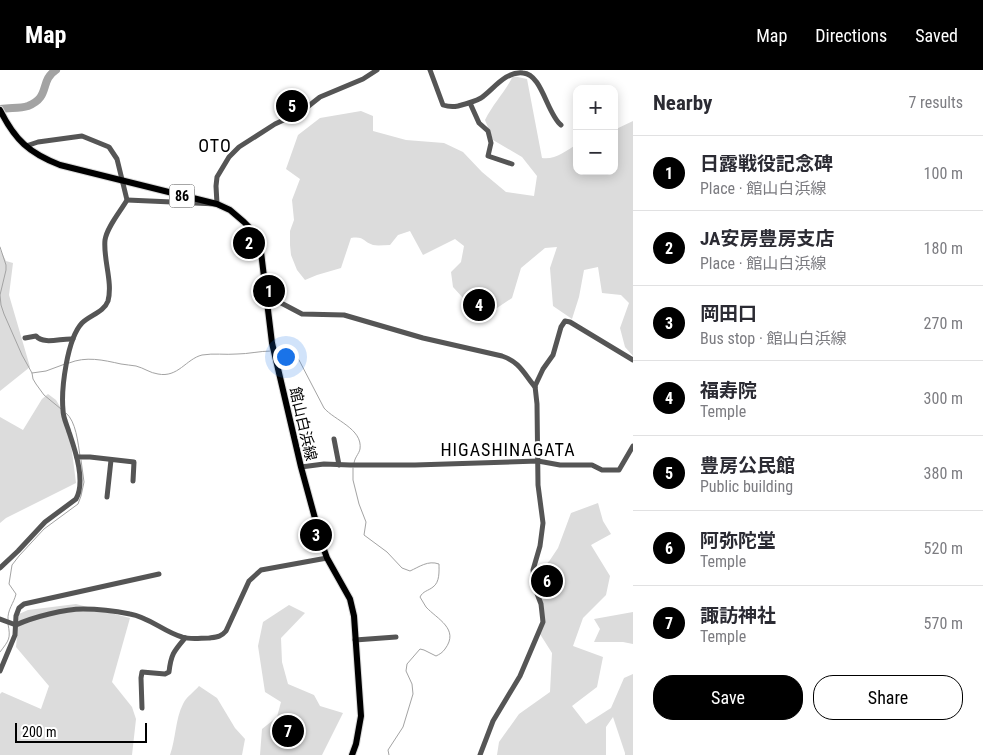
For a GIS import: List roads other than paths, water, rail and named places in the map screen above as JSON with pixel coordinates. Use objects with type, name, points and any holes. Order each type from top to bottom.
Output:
[{"type":"main road","name":"館山白浜線","points":[[0,110],[18,140],[44,158],[60,165],[218,204],[237,216],[250,228],[255,236],[261,252],[272,343],[300,467],[320,539],[327,558],[350,599],[354,616],[361,716],[352,755]]},
{"type":"street","points":[[127,200],[218,204],[217,177],[229,157],[239,147],[275,124],[301,112],[320,98],[363,79],[377,70]]},
{"type":"street","points":[[430,70],[443,105],[452,107],[470,103],[481,98],[508,76],[520,72],[527,73],[532,76],[554,118],[561,125]]},
{"type":"street","points":[[470,103],[479,123],[488,131],[491,143],[488,156],[512,164]]},
{"type":"street","points":[[0,568],[45,522],[76,499],[78,495],[81,480],[80,457],[63,413],[63,387],[68,358],[79,326],[84,320],[106,306],[108,301],[105,240],[108,231],[127,200],[117,159],[110,146],[82,136],[38,142],[26,146]]},
{"type":"street","points":[[266,295],[302,314],[344,314],[424,338],[507,358],[520,366],[536,388]]},
{"type":"street","points":[[480,755],[493,720],[526,665],[543,622],[533,570],[540,546],[543,523],[538,485],[535,386],[543,369],[553,355],[561,327],[565,321],[570,322],[633,360]]},
{"type":"street","points":[[25,338],[36,336],[39,340],[46,342],[58,339],[73,339]]},
{"type":"street","points":[[334,439],[339,465]]},
{"type":"street","points":[[300,467],[324,464],[538,461],[560,464],[592,464],[602,470],[619,470],[633,446]]},
{"type":"street","points":[[80,457],[134,462],[133,481]]},
{"type":"street","points":[[107,497],[111,460]]},
{"type":"street","points":[[5,621],[16,625],[23,621],[66,610],[83,609],[140,616],[185,638],[218,637],[226,631],[249,581],[261,570],[327,558]]},
{"type":"street","points":[[0,671],[15,635],[19,608],[24,604],[159,574]]},
{"type":"street","points":[[356,640],[396,637]]},
{"type":"street","points":[[142,708],[142,672],[165,674],[169,672],[174,650],[185,638]]},
{"type":"waterway","points":[[0,109],[25,107],[35,102],[40,98],[48,79],[56,70]]},
{"type":"waterway","points":[[0,247],[6,265],[0,295],[4,314],[32,373],[33,379],[44,395],[61,409]]},
{"type":"waterway","points":[[278,350],[287,350],[295,355],[324,408],[353,430],[360,442],[360,449],[354,464]]},
{"type":"waterway","points":[[69,363],[88,359],[101,360],[136,366],[155,373],[165,374],[176,371],[191,360],[202,355],[271,351]]},
{"type":"waterway","points":[[32,373],[46,371],[65,364]]},
{"type":"waterway","points":[[66,413],[74,427],[80,456]]},
{"type":"waterway","points":[[8,620],[16,594],[9,584],[12,565],[44,529],[78,504],[84,482],[81,460]]},
{"type":"waterway","points":[[353,468],[353,480],[366,522],[364,535],[387,552],[402,568],[410,571],[427,563],[439,564],[437,582],[420,597],[426,607],[445,625],[450,636],[449,642],[440,654],[436,656],[420,649],[407,664],[406,671],[412,684],[413,694],[403,727],[388,750],[389,755]]},
{"type":"waterway","points":[[0,652],[8,639],[8,624]]},
{"type":"place","name":"豊房公民館","points":[[292,106]]},
{"type":"place","name":"JA安房豊房支店","points":[[249,243]]},
{"type":"place","name":"日露戦役記念碑","points":[[269,291]]},
{"type":"place","name":"福寿院","points":[[479,305]]},
{"type":"place","name":"岡田口","points":[[316,535]]},
{"type":"place","name":"阿弥陀堂","points":[[547,581]]},
{"type":"place","name":"諏訪神社","points":[[288,731]]},
{"type":"district","name":"OTO","points":[[215,146]]},
{"type":"district","name":"HIGASHINAGATA","points":[[508,450]]}]
